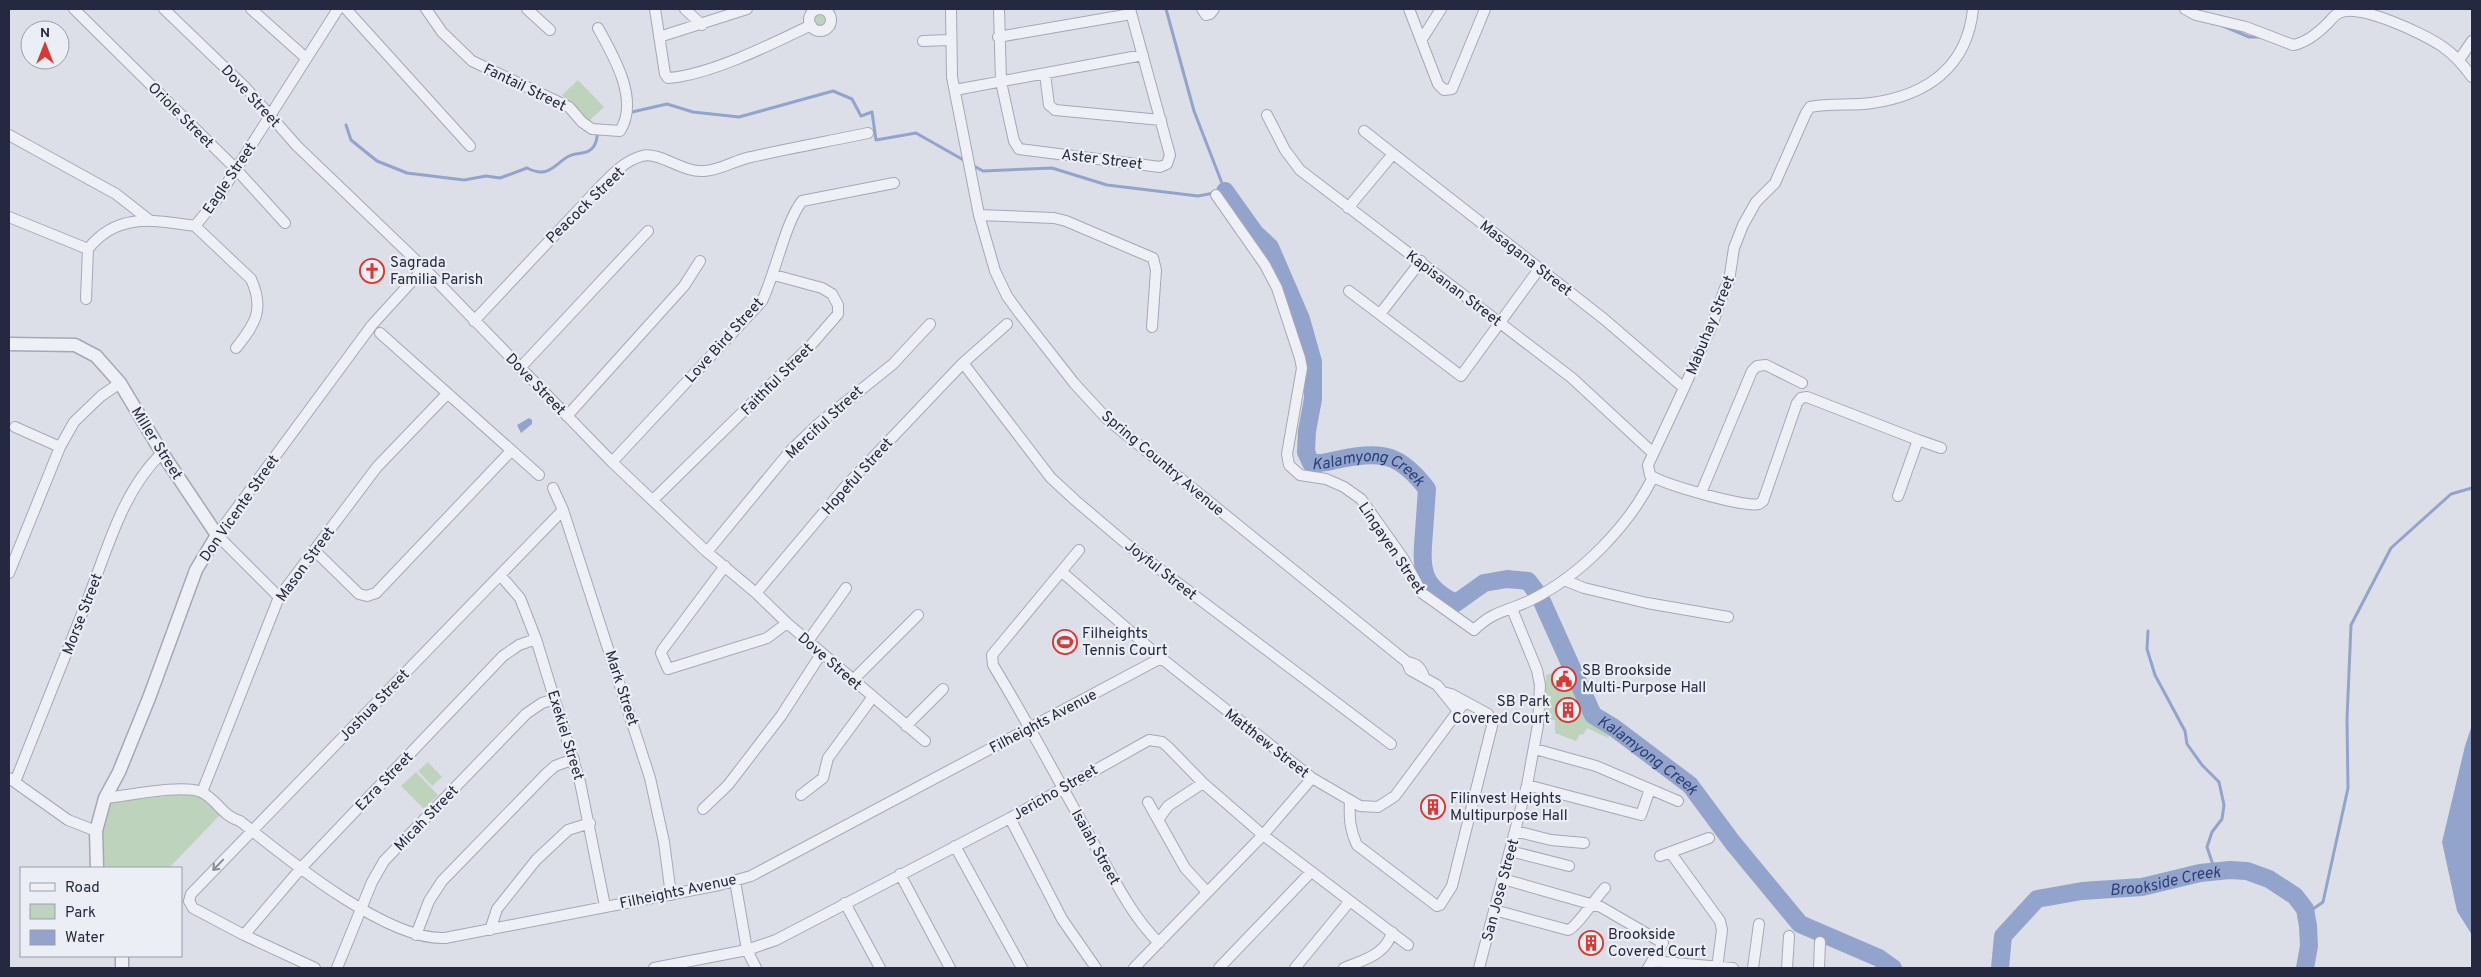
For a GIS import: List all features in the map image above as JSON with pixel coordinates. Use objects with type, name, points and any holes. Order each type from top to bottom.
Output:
[{"type":"street","name":"Oriole Street","points":[[74,9],[235,168],[285,222]]},
{"type":"street","name":"Dove Street","points":[[164,9],[246,87],[297,146],[424,268],[612,462],[654,499],[707,552],[756,593],[786,623],[808,640],[872,698],[925,741]]},
{"type":"street","points":[[251,9],[306,58]]},
{"type":"street","name":"Eagle Street","points":[[88,249],[93,242],[115,227],[148,219],[195,226],[217,200],[235,168],[271,116],[338,9]]},
{"type":"street","points":[[346,9],[470,146]]},
{"type":"street","name":"Fantail Street","points":[[426,9],[442,32],[472,61],[568,107],[582,122],[592,128],[620,131],[625,124],[627,106],[620,67],[598,28]]},
{"type":"street","points":[[527,9],[550,30]]},
{"type":"street","points":[[655,9],[665,74],[668,78],[675,78],[748,54],[811,25]]},
{"type":"street","points":[[685,9],[702,25]]},
{"type":"street","points":[[660,37],[702,25],[746,9]]},
{"type":"street","name":"Spring Country Avenue","points":[[951,9],[950,40],[955,90],[979,215],[988,254],[1007,296],[1074,383],[1107,419],[1407,662],[1410,670],[1416,675],[1424,676],[1443,692],[1451,694],[1461,707],[1488,714],[1492,726],[1452,886],[1440,905],[1437,906],[1357,845],[1349,817],[1350,802]]},
{"type":"street","name":"Aster Street","points":[[999,9],[1000,82],[1014,141],[1019,148],[1160,167],[1166,164],[1170,155],[1130,11]]},
{"type":"street","points":[[1202,9],[1206,15],[1214,9]]},
{"type":"street","points":[[1409,9],[1438,84],[1444,90],[1452,89],[1485,9]]},
{"type":"street","points":[[1422,39],[1441,9]]},
{"type":"street","name":"Mabuhay Street","points":[[1512,609],[1564,580],[1625,522],[1636,509],[1651,473],[1653,453],[1712,325],[1724,288],[1729,282],[1734,248],[1743,225],[1756,202],[1775,183],[1810,107],[1871,103],[1898,98],[1935,82],[1948,70],[1962,46],[1973,9]]},
{"type":"street","points":[[2185,9],[2196,15],[2246,27],[2293,46],[2318,32],[2336,14],[2344,10],[2377,17],[2409,28],[2442,47],[2459,60],[2472,77]]},
{"type":"street","points":[[812,10],[830,11],[831,22],[824,30],[819,30],[811,25],[809,20],[812,10]]},
{"type":"street","points":[[998,36],[1130,11]]},
{"type":"street","points":[[923,41],[950,40]]},
{"type":"street","points":[[2459,60],[2472,41]]},
{"type":"street","points":[[955,90],[1143,55]]},
{"type":"street","points":[[1045,74],[1049,105],[1055,110],[1161,120]]},
{"type":"street","name":"Kapisanan Street","points":[[1267,115],[1285,150],[1300,170],[1572,378],[1653,453]]},
{"type":"street","name":"Masagana Street","points":[[1364,131],[1621,333],[1684,388]]},
{"type":"street","name":"Peacock Street","points":[[474,321],[596,190],[617,170],[636,159],[651,155],[690,171],[704,172],[720,169],[749,157],[868,133]]},
{"type":"street","points":[[9,135],[116,194],[148,219]]},
{"type":"street","points":[[1348,208],[1393,154]]},
{"type":"street","name":"Love Bird Street","points":[[612,462],[762,301],[774,275],[795,210],[802,201],[894,183]]},
{"type":"street","name":"Lingayen Street","points":[[1216,195],[1265,265],[1277,288],[1300,358],[1302,368],[1288,454],[1289,465],[1300,476],[1326,479],[1344,487],[1360,499],[1403,558],[1422,593],[1457,620],[1474,630],[1492,614],[1512,609]]},
{"type":"street","points":[[979,215],[1054,218],[1066,221],[1149,256],[1155,262],[1156,270],[1152,327]]},
{"type":"street","points":[[9,217],[88,249],[86,299]]},
{"type":"street","points":[[195,226],[251,279],[256,290],[257,316],[253,327],[236,348]]},
{"type":"street","points":[[520,368],[648,231]]},
{"type":"street","points":[[567,416],[684,286],[700,261]]},
{"type":"street","points":[[1380,314],[1421,261]]},
{"type":"street","name":"Don Vicente Street","points":[[97,867],[96,831],[105,798],[119,772],[149,698],[196,570],[217,535],[372,326],[424,268]]},
{"type":"street","points":[[1349,290],[1458,376],[1463,374],[1539,269]]},
{"type":"street","name":"Faithful Street","points":[[654,499],[812,344],[838,314],[838,305],[832,294],[822,288],[774,275]]},
{"type":"street","name":"Merciful Street","points":[[707,552],[791,450],[817,425],[893,364],[930,324]]},
{"type":"street","name":"Hopeful Street","points":[[756,593],[845,487],[963,363],[1007,324]]},
{"type":"street","points":[[380,334],[539,474]]},
{"type":"street","name":"Miller Street","points":[[9,344],[75,345],[96,356],[120,384],[162,453],[217,535],[279,597]]},
{"type":"street","name":"Joyful Street","points":[[963,363],[1051,478],[1076,501],[1129,546],[1391,744]]},
{"type":"street","points":[[1701,493],[1752,371],[1756,366],[1766,365],[1802,383]]},
{"type":"street","points":[[9,573],[60,447],[74,422],[85,409],[120,384]]},
{"type":"street","name":"Mason Street","points":[[202,792],[279,597],[377,468],[447,394]]},
{"type":"street","points":[[1651,473],[1701,493],[1756,505],[1763,502],[1801,398],[1807,397],[1940,448]]},
{"type":"street","points":[[15,427],[60,447]]},
{"type":"street","points":[[1898,496],[1918,440]]},
{"type":"street","points":[[314,550],[359,594],[371,596],[376,593],[511,451]]},
{"type":"street","name":"Morse Street","points":[[12,780],[116,526],[137,482],[145,470],[162,453]]},
{"type":"street","name":"Mark Street","points":[[552,488],[563,510],[650,778],[664,842],[671,894]]},
{"type":"street","name":"Joshua Street","points":[[244,936],[193,908],[189,902],[191,894],[563,510]]},
{"type":"street","name":"Isaiah Street","points":[[1079,550],[992,655],[993,665],[1032,728],[1063,789],[1127,902],[1159,943]]},
{"type":"street","points":[[725,566],[662,648],[661,653],[668,669],[767,638],[786,623]]},
{"type":"street","name":"Matthew Street","points":[[1062,572],[1160,658],[1312,778],[1350,802],[1360,806],[1378,807],[1394,796],[1461,707]]},
{"type":"street","name":"Exekiel Street","points":[[500,575],[520,598],[536,639],[574,759],[590,823],[605,906]]},
{"type":"street","points":[[1564,580],[1584,588],[1647,603],[1728,618]]},
{"type":"street","points":[[808,640],[846,588]]},
{"type":"street","name":"San Jose Street","points":[[1481,968],[1494,910],[1527,785],[1539,720],[1539,678],[1512,609]]},
{"type":"street","points":[[852,681],[918,615]]},
{"type":"street","name":"Ezra Street","points":[[244,936],[302,868],[503,656],[510,650],[536,639]]},
{"type":"street","points":[[703,809],[728,785],[782,716],[822,654]]},
{"type":"street","name":"Filheights Avenue","points":[[202,792],[232,819],[240,821],[360,909],[416,935],[445,938],[734,881],[764,869],[1032,728],[1160,658]]},
{"type":"street","points":[[906,726],[943,689]]},
{"type":"street","points":[[801,795],[823,778],[828,758],[872,698]]},
{"type":"street","name":"Micah Street","points":[[337,968],[360,909],[384,861],[526,714],[542,703],[555,699]]},
{"type":"street","name":"Jericho Street","points":[[654,968],[748,950],[776,940],[1010,818],[1149,740],[1162,742],[1203,783],[1263,836],[1408,945]]},
{"type":"street","points":[[1535,749],[1596,766],[1678,801]]},
{"type":"street","points":[[416,935],[429,901],[442,881],[546,774],[555,766],[574,759]]},
{"type":"street","points":[[1134,968],[1263,836],[1312,778]]},
{"type":"street","points":[[12,780],[68,820],[96,831]]},
{"type":"street","points":[[1158,820],[1168,806],[1203,783]]},
{"type":"street","points":[[1527,785],[1641,815],[1650,789]]},
{"type":"street","points":[[105,798],[181,789],[202,792]]},
{"type":"street","points":[[1148,802],[1185,868],[1207,892]]},
{"type":"street","points":[[1010,818],[1062,919],[1096,968]]},
{"type":"street","points":[[490,930],[497,908],[536,860],[568,830],[590,823]]},
{"type":"street","points":[[1515,831],[1551,840],[1584,843]]},
{"type":"street","points":[[1709,838],[1665,854],[1720,921],[1722,930],[1717,968]]},
{"type":"street","points":[[955,846],[1022,968]]},
{"type":"street","points":[[1510,851],[1569,866]]},
{"type":"street","points":[[1219,968],[1311,872]]},
{"type":"street","points":[[900,874],[950,968]]},
{"type":"street","points":[[1502,879],[1591,903],[1610,911],[1663,944],[1650,965]]},
{"type":"street","points":[[734,881],[748,950],[756,968]]},
{"type":"street","points":[[1494,910],[1568,930],[1578,924],[1591,903],[1605,888]]},
{"type":"street","points":[[1295,968],[1350,901]]},
{"type":"street","points":[[845,903],[880,968]]},
{"type":"street","points":[[1753,968],[1759,924]]},
{"type":"street","points":[[1344,968],[1384,949],[1389,943],[1392,932]]},
{"type":"street","points":[[244,936],[315,968]]},
{"type":"street","points":[[1787,968],[1789,936]]},
{"type":"street","points":[[1819,968],[1820,942]]},
{"type":"street","points":[[1650,965],[1733,968]]},
{"type":"green space","points":[[820,11],[828,16],[829,20],[824,28],[820,29],[812,24],[811,20],[816,12]]},
{"type":"green space","points":[[578,80],[604,107],[588,122],[562,95]]},
{"type":"green space","points":[[1567,668],[1583,705],[1594,718],[1612,732],[1608,738],[1587,728],[1576,741],[1555,733],[1555,720],[1545,719],[1546,675]]},
{"type":"green space","points":[[428,762],[442,777],[432,786],[418,771]]},
{"type":"green space","points":[[416,772],[438,795],[424,809],[401,786]]},
{"type":"green space","points":[[189,794],[202,797],[221,814],[170,867],[103,867],[102,833],[108,802]]},
{"type":"water","points":[[529,418],[532,420],[532,424],[521,433],[517,425]]},
{"type":"water","points":[[2472,725],[2472,935],[2457,911],[2442,842],[2465,746]]},
{"type":"waterway","points":[[972,165],[983,171],[1052,168],[1107,185],[1198,196],[1225,191],[1194,111],[1166,9]]},
{"type":"waterway","points":[[2221,25],[2249,37],[2260,37]]},
{"type":"waterway","points":[[632,112],[667,104],[693,112],[739,117],[833,91],[852,99],[861,116],[872,112],[876,140],[916,133],[967,162]]},
{"type":"waterway","points":[[346,125],[351,140],[377,161],[407,173],[464,180],[486,176],[500,178],[527,168],[541,172],[550,170],[569,156],[592,149],[596,143],[598,131]]},
{"type":"waterway","name":"Kalamyong Creek","points":[[1225,191],[1255,233],[1270,247],[1301,319],[1313,362],[1313,399],[1307,431],[1306,452],[1311,463],[1323,463],[1369,455],[1390,458],[1408,469],[1427,489],[1423,566],[1425,575],[1435,590],[1456,603],[1484,583],[1507,579],[1528,581],[1540,597],[1593,715],[1613,727],[1690,785],[1733,843],[1800,924],[1879,958],[1893,968]]},
{"type":"waterway","points":[[2306,914],[2323,902],[2348,788],[2347,719],[2351,625],[2391,548],[2451,494],[2472,488]]},
{"type":"waterway","points":[[2148,631],[2147,649],[2155,675],[2185,731],[2187,744],[2202,765],[2219,782],[2224,805],[2222,819],[2212,832],[2207,847],[2215,871]]},
{"type":"waterway","name":"Brookside Creek","points":[[2000,968],[2003,936],[2037,899],[2082,891],[2142,887],[2200,873],[2230,870],[2247,871],[2269,879],[2295,896],[2305,909],[2309,946],[2305,968]]},
{"type":"place","name":"Sagrada Familia Parish","points":[[372,271]]},
{"type":"place","name":"Filheights Tennis Court","points":[[1065,642]]},
{"type":"place","name":"SB Brookside Multi-Purpose Hall","points":[[1564,679]]},
{"type":"place","name":"SB Park Covered Court","points":[[1568,710]]},
{"type":"place","name":"Filinvest Heights Multipurpose Hall","points":[[1433,807]]},
{"type":"place","name":"Brookside Covered Court","points":[[1591,943]]}]
